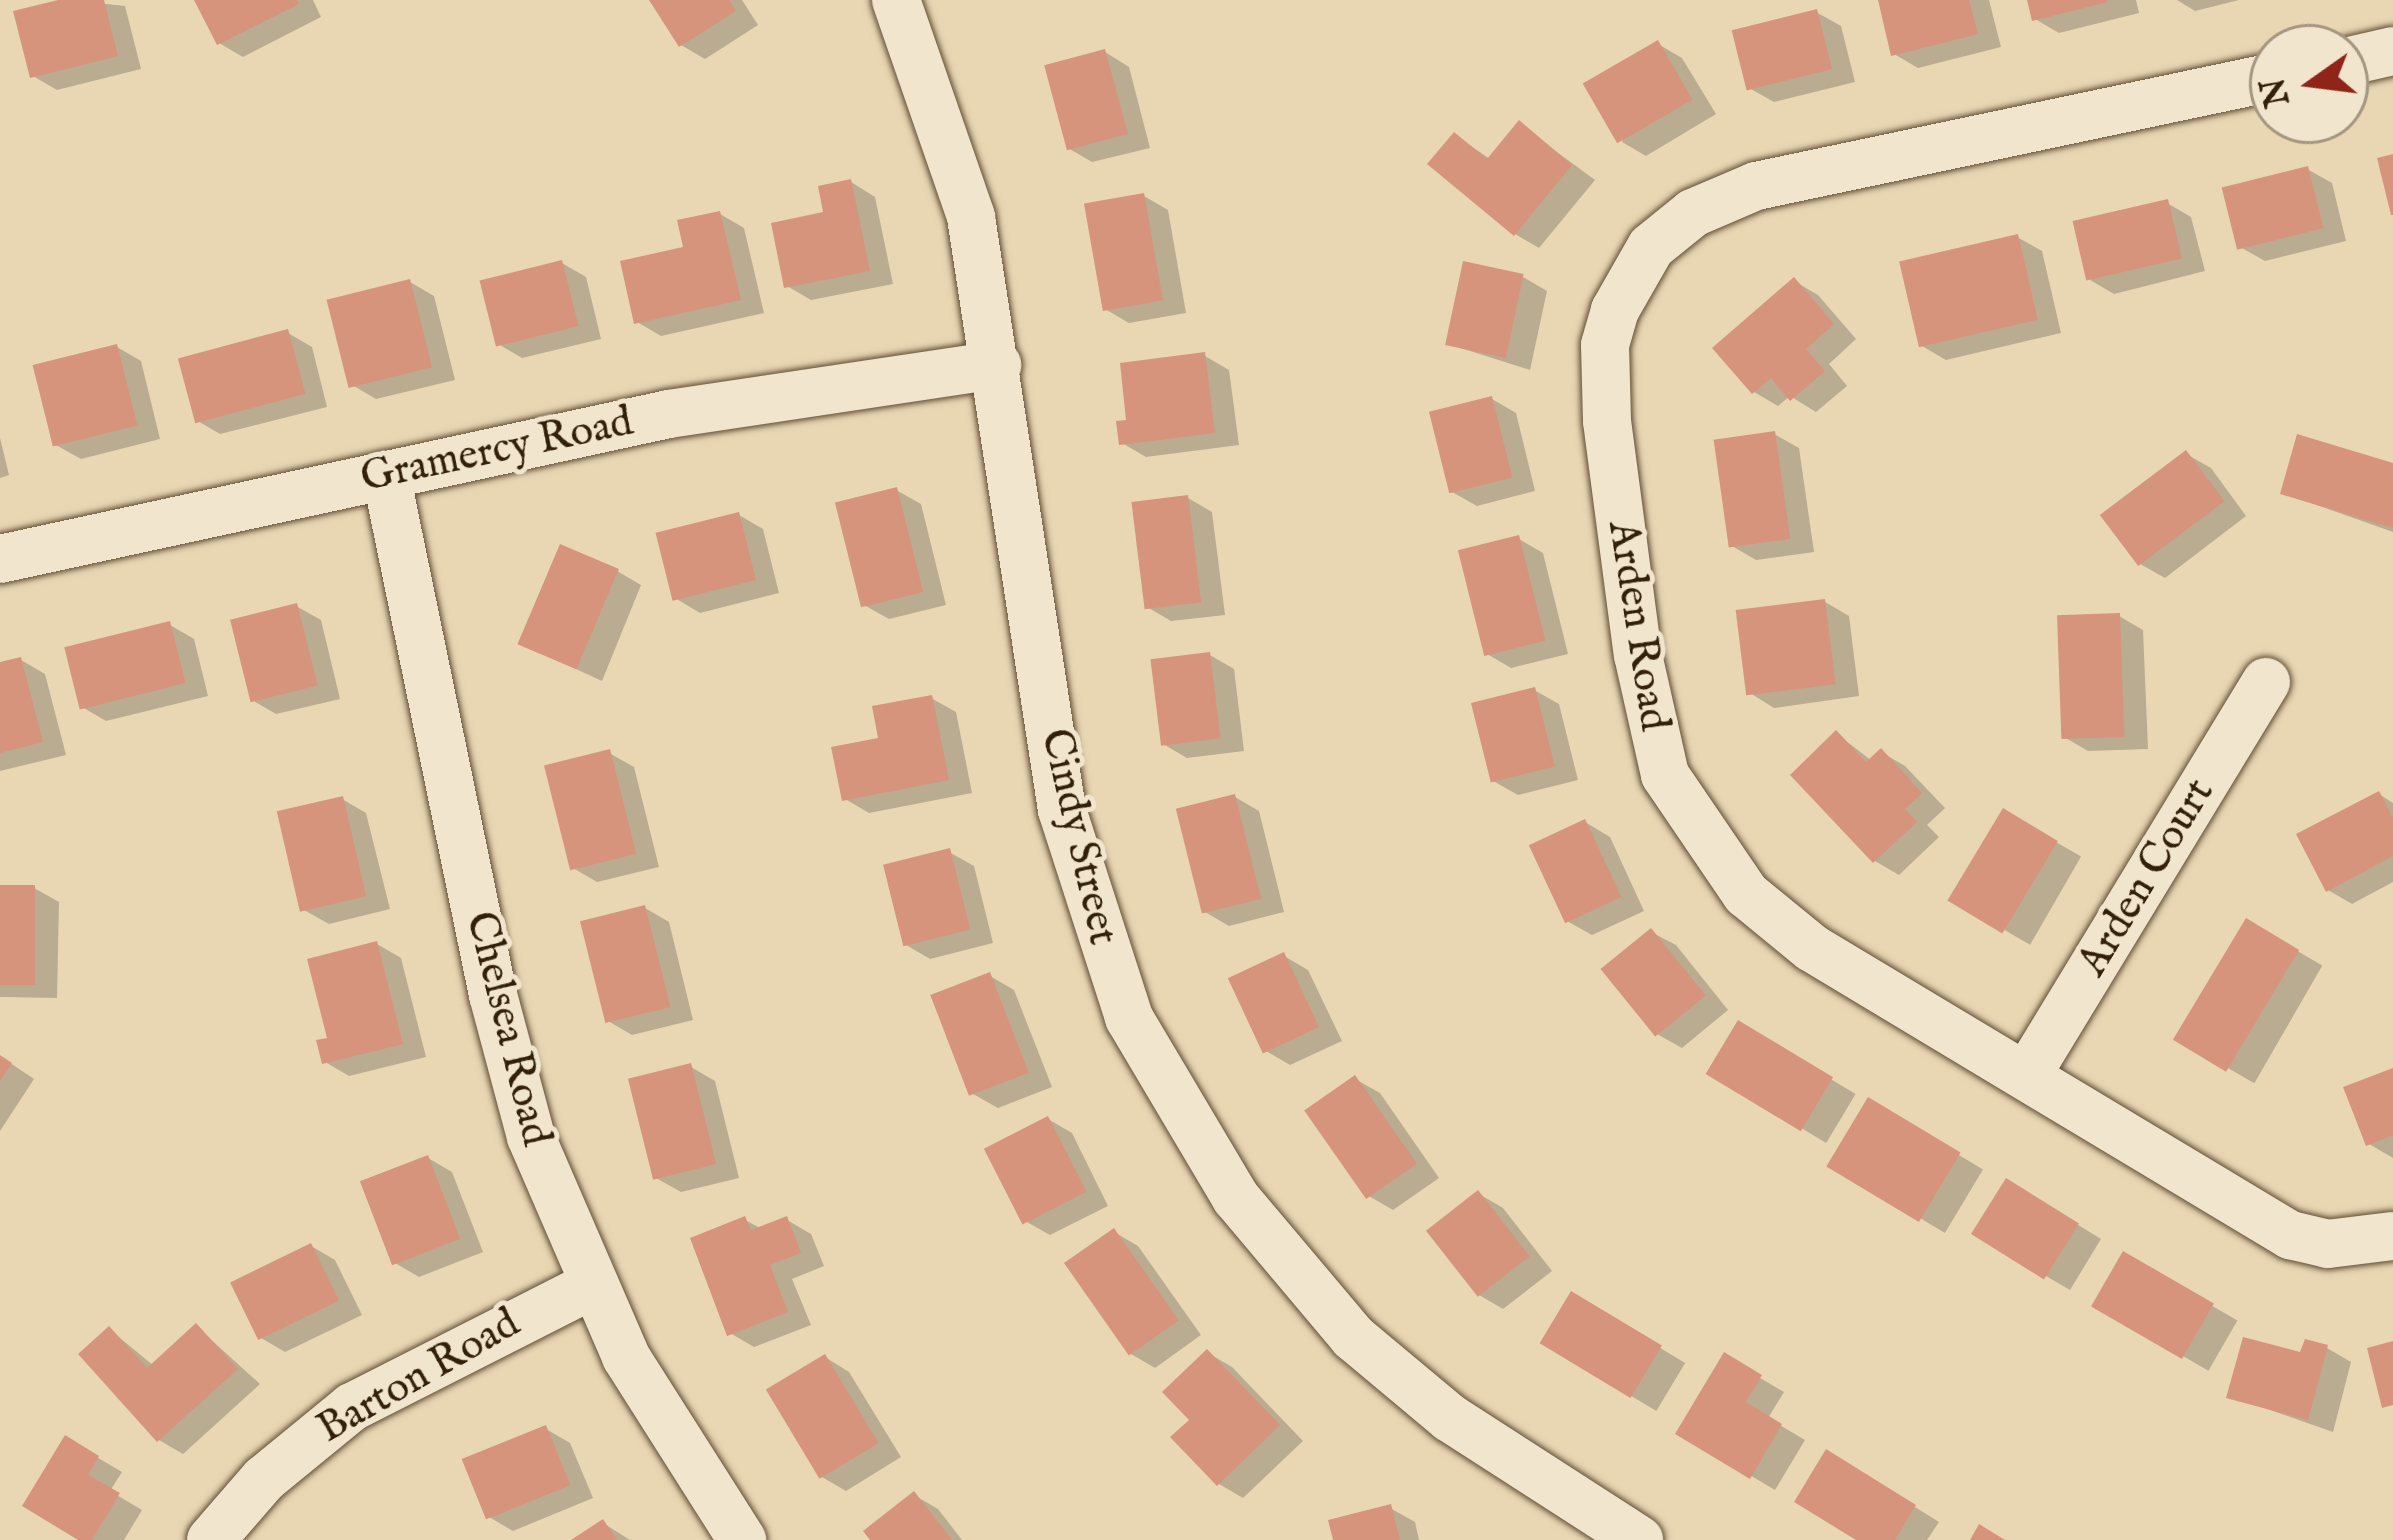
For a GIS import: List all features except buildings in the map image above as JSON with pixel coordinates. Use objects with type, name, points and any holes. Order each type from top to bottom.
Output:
[{"type":"street","name":"Cindy Street","points":[[896,0],[956,157],[997,365],[1063,810],[1106,958],[1158,1077],[1236,1198],[1353,1337],[1450,1418],[1608,1532]]},
{"type":"street","name":"Arden Road","points":[[2249,82],[1756,186],[1715,202],[1651,247],[1615,310],[1605,345],[1609,439],[1645,693],[1665,775],[1690,819],[1778,924],[2290,1235],[2328,1244],[2393,1236]]},
{"type":"street","name":"Gramercy Road","points":[[0,559],[669,414],[997,365]]},
{"type":"street","name":"Chelsea Road","points":[[386,476],[498,1013],[532,1137],[590,1286],[668,1432],[742,1540]]},
{"type":"street","name":"Arden Court","points":[[2027,1075],[2266,682]]},
{"type":"street","name":"Barton Road","points":[[211,1540],[263,1479],[352,1407],[590,1286]]}]
